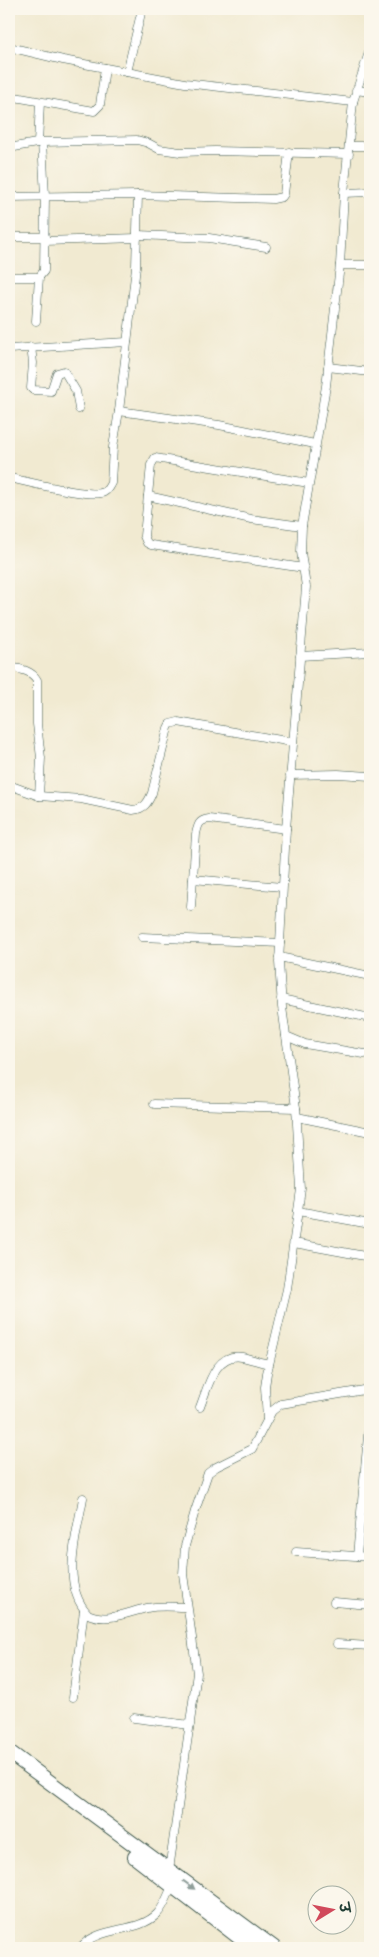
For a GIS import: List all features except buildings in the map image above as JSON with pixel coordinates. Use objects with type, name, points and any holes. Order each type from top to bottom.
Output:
[{"type":"highway","points":[[9,1752],[274,1948]]},
{"type":"highway","points":[[9,1762],[253,1948]]},
{"type":"street","points":[[127,72],[142,9]]},
{"type":"street","points":[[9,46],[105,68],[185,83],[353,102]]},
{"type":"street","points":[[267,1418],[265,1387],[287,1289],[301,1189],[297,1117],[281,999],[279,957],[292,742],[306,586],[301,552],[302,526],[328,367],[340,265],[344,193],[353,102],[370,49]]},
{"type":"street","points":[[9,96],[88,111],[98,109],[105,68]]},
{"type":"street","points":[[356,90],[370,92]]},
{"type":"street","points":[[36,321],[39,277],[44,271],[45,239],[45,196],[40,142],[40,102]]},
{"type":"street","points":[[9,148],[40,142],[137,140],[159,148],[180,152],[289,152],[349,150],[370,146]]},
{"type":"street","points":[[9,197],[138,195],[278,198],[284,194],[289,152]]},
{"type":"street","points":[[344,193],[370,192]]},
{"type":"street","points":[[9,478],[75,492],[95,494],[105,492],[111,482],[113,447],[136,268],[138,195]]},
{"type":"street","points":[[9,237],[45,239],[209,238],[266,246]]},
{"type":"street","points":[[340,265],[370,265]]},
{"type":"street","points":[[9,277],[39,277]]},
{"type":"street","points":[[9,349],[127,342]]},
{"type":"street","points":[[31,347],[33,363],[31,388],[33,390],[51,391],[57,373],[64,372],[76,391],[79,409]]},
{"type":"street","points":[[328,367],[370,372]]},
{"type":"street","points":[[119,411],[219,425],[315,444]]},
{"type":"street","points":[[304,568],[151,545],[144,540],[144,536],[151,466],[155,458],[309,483]]},
{"type":"street","points":[[148,496],[251,519],[302,526]]},
{"type":"street","points":[[300,656],[370,652]]},
{"type":"street","points":[[9,667],[34,674],[37,680],[37,724],[41,758],[39,796]]},
{"type":"street","points":[[9,785],[39,796],[81,799],[140,810],[149,801],[168,728],[174,722],[292,742]]},
{"type":"street","points":[[290,775],[338,774],[370,776]]},
{"type":"street","points":[[191,907],[198,823],[209,819],[286,828]]},
{"type":"street","points":[[193,879],[282,886]]},
{"type":"street","points":[[142,937],[280,943]]},
{"type":"street","points":[[279,957],[370,976]]},
{"type":"street","points":[[281,999],[370,1018]]},
{"type":"street","points":[[286,1036],[305,1044],[364,1054],[370,1053]]},
{"type":"street","points":[[154,1104],[296,1108]]},
{"type":"street","points":[[297,1117],[370,1132]]},
{"type":"street","points":[[298,1211],[370,1224]]},
{"type":"street","points":[[294,1243],[370,1257]]},
{"type":"street","points":[[200,1407],[220,1362],[226,1359],[242,1357],[269,1364]]},
{"type":"street","points":[[169,1870],[197,1673],[183,1574],[185,1546],[206,1476],[216,1467],[252,1448],[267,1418],[276,1406],[287,1402],[370,1388]]},
{"type":"street","points":[[357,1556],[367,1469],[370,1414]]},
{"type":"street","points":[[73,1697],[84,1610],[74,1584],[72,1568],[83,1498]]},
{"type":"street","points":[[361,1511],[370,1512]]},
{"type":"street","points":[[296,1552],[370,1557]]},
{"type":"street","points":[[334,1602],[370,1605]]},
{"type":"street","points":[[84,1610],[93,1617],[102,1617],[120,1616],[158,1607],[187,1607]]},
{"type":"street","points":[[337,1644],[370,1646]]},
{"type":"street","points":[[134,1718],[190,1725]]},
{"type":"street","points":[[80,1948],[92,1938],[141,1923],[158,1913],[172,1886]]}]
